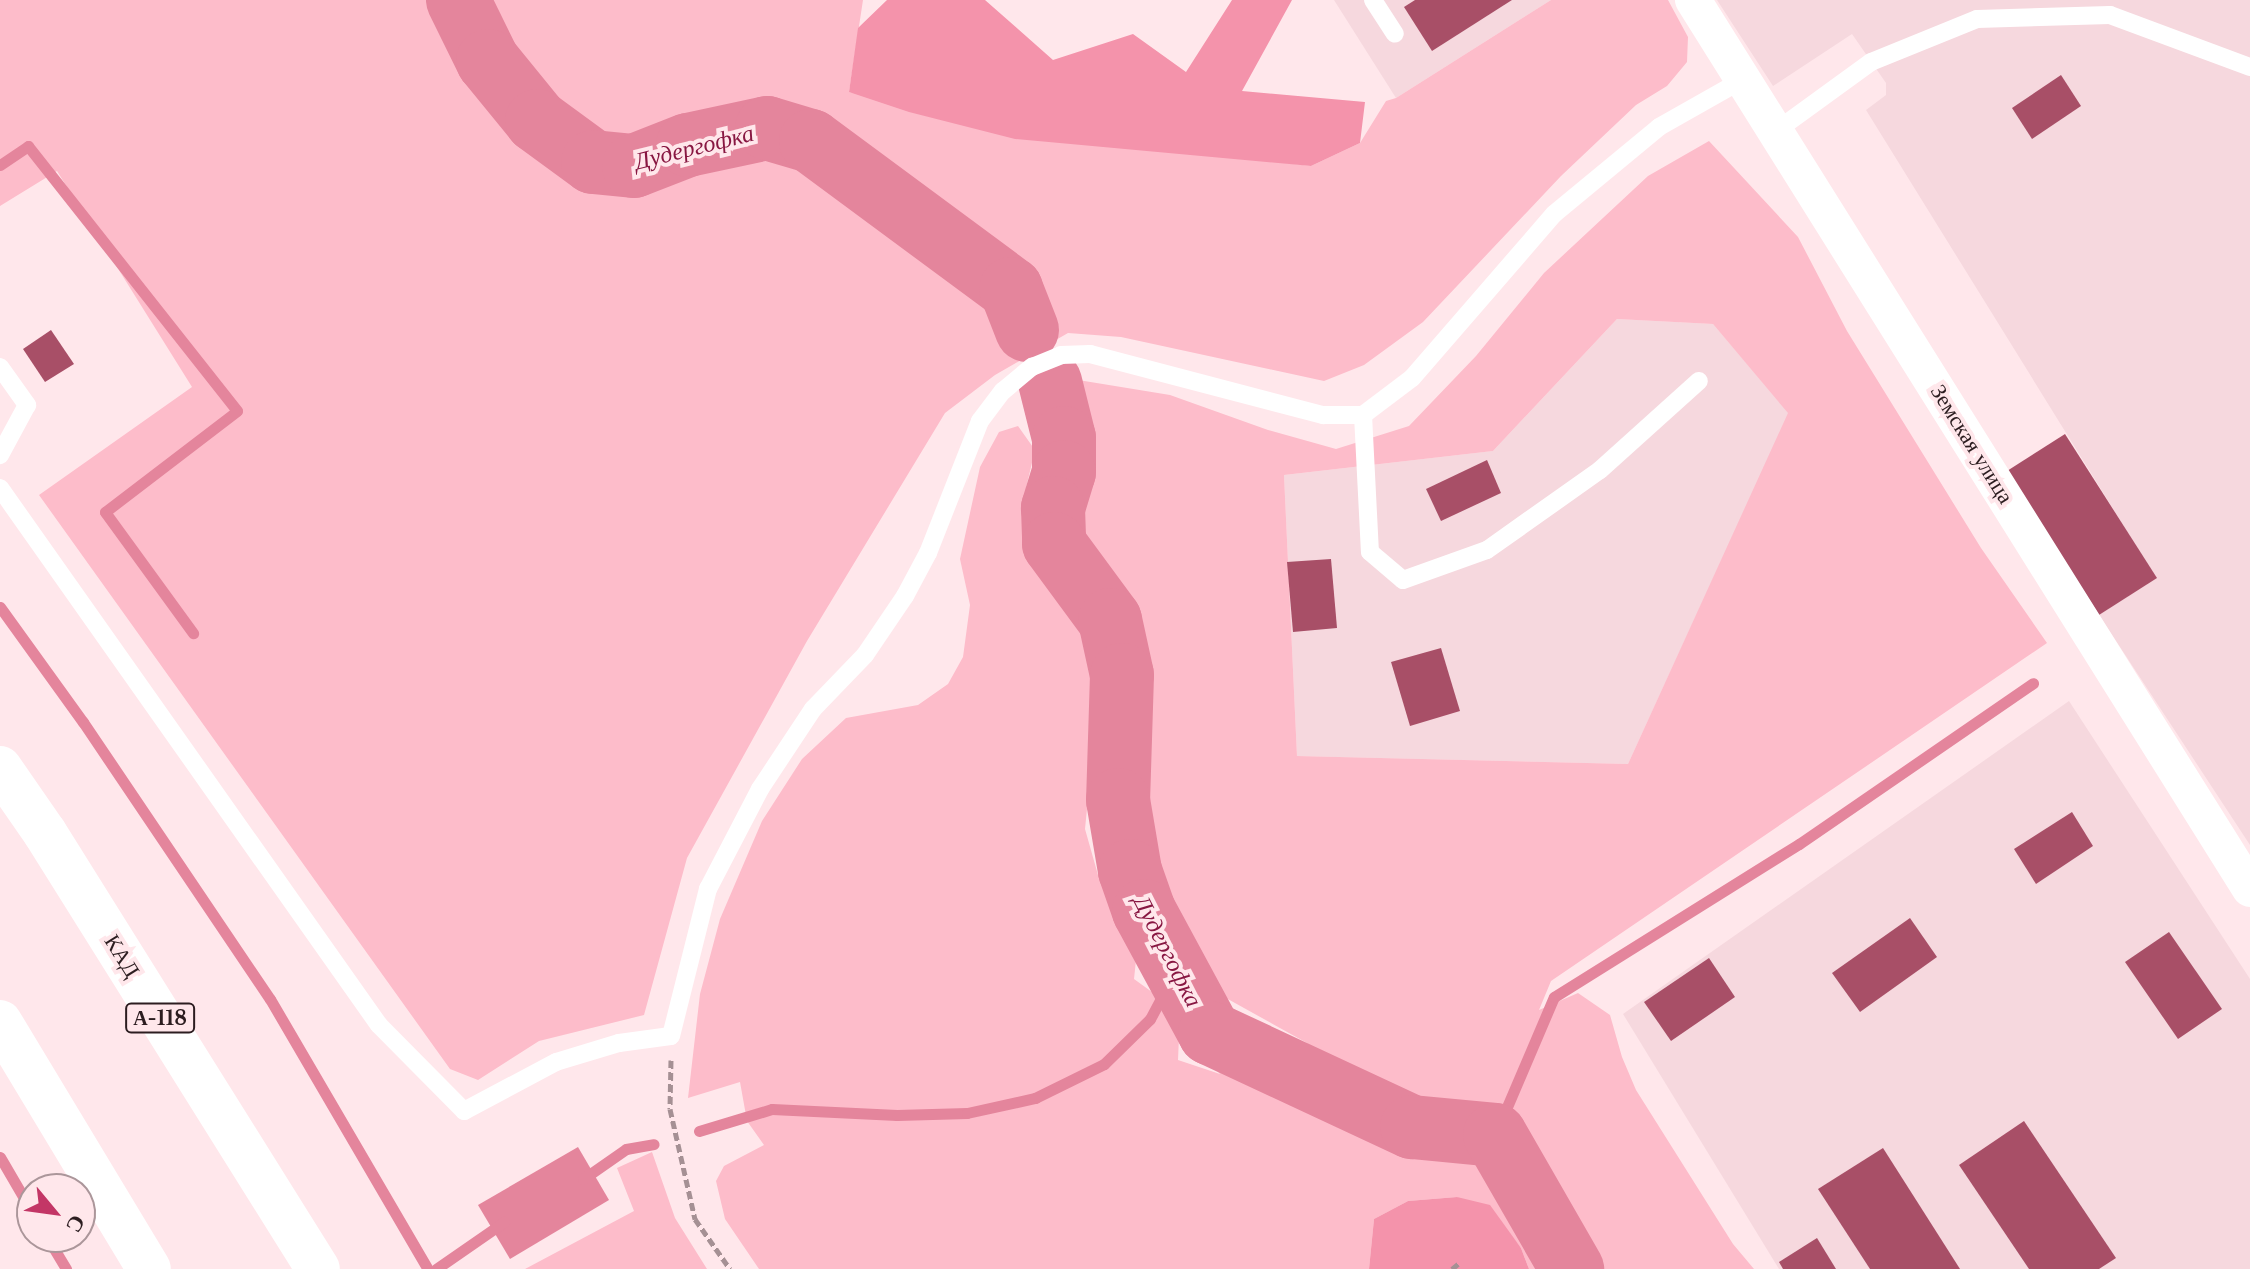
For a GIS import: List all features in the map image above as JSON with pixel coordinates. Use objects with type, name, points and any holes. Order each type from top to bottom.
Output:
[{"type":"highway","name":"КАД","points":[[0,768],[45,833],[318,1269]]},
{"type":"highway","points":[[0,1022],[149,1269]]},
{"type":"street","name":"Земская улица","points":[[1693,0],[2250,889]]},
{"type":"lane","points":[[1373,0],[1395,34]]},
{"type":"lane","points":[[1776,131],[1871,62],[1977,19],[2110,15],[2250,67]]},
{"type":"lane","points":[[0,488],[379,1025],[464,1111],[556,1062],[619,1043],[671,1036],[708,889],[760,789],[813,709],[865,655],[905,596],[928,553],[980,421],[1003,391],[1032,367],[1061,355],[1090,354],[1323,415],[1363,415],[1412,378],[1554,214],[1659,127],[1742,80]]},
{"type":"lane","points":[[0,367],[27,405],[0,455]]},
{"type":"lane","points":[[1363,415],[1370,552],[1403,580],[1487,550],[1600,470],[1699,381]]},
{"type":"path","points":[[671,1036],[670,1109],[695,1219],[730,1269]]},
{"type":"path","points":[[1452,1269],[1458,1264]]},
{"type":"shaded area","points":[[0,0],[863,0],[849,92],[1193,152],[1311,166],[1360,143],[1386,101],[1396,98],[1551,0],[1668,0],[1688,37],[1687,62],[1667,86],[1636,105],[1561,176],[1423,322],[1364,365],[1324,381],[1121,337],[1068,333],[995,375],[945,413],[807,641],[687,858],[644,1015],[539,1041],[478,1080],[450,1069],[39,495],[192,387],[57,171],[0,206]]},
{"type":"shaded area","points":[[887,0],[985,0],[1053,60],[1133,34],[1186,72],[1232,0],[1292,0],[1242,91],[1365,102],[1360,143],[1311,166],[1015,139],[909,112],[849,92],[858,28]]},
{"type":"shaded area","points":[[1334,0],[1551,0],[1396,98]]},
{"type":"shaded area","points":[[1717,0],[2250,0],[2250,845],[2099,615],[2156,578],[1866,110],[1886,95],[1886,83],[1852,34],[1773,86]]},
{"type":"shaded area","points":[[1709,141],[1798,237],[1847,331],[1981,548],[2047,643],[1551,981],[1539,1010],[1578,993],[1610,1015],[1622,1057],[1636,1090],[1733,1244],[1754,1269],[1529,1269],[1521,1248],[1508,1232],[1457,1197],[1408,1201],[1374,1219],[1369,1269],[759,1269],[725,1219],[716,1181],[724,1166],[764,1145],[747,1121],[740,1082],[688,1098],[700,994],[720,919],[762,821],[802,759],[846,718],[918,705],[948,684],[963,657],[970,605],[960,559],[980,467],[999,432],[1018,426],[1035,450],[1026,488],[1039,567],[1082,629],[1093,669],[1097,709],[1085,829],[1098,875],[1137,951],[1134,979],[1163,1000],[1179,1037],[1178,1060],[1220,1074],[1186,1037],[1174,1005],[1197,994],[1274,1050],[1318,1059],[1307,1043],[1208,988],[1159,894],[1140,808],[1138,680],[1125,597],[1067,530],[1078,442],[1066,378],[1170,395],[1268,430],[1336,449],[1409,426],[1476,356],[1544,273],[1648,176]],"holes":[[[1617,319],[1713,324],[1788,413],[1628,764],[1297,756],[1284,475],[1493,451]]]},
{"type":"shaded area","points":[[1617,319],[1713,324],[1789,413],[1628,764],[1297,756],[1284,475],[1493,451]]},
{"type":"shaded area","points":[[2069,701],[2250,979],[2250,1269],[1779,1269],[1623,1014]]},
{"type":"shaded area","points":[[578,1147],[609,1200],[510,1259],[478,1205]]},
{"type":"shaded area","points":[[652,1152],[675,1218],[707,1269],[525,1269],[634,1211],[617,1168]]},
{"type":"shaded area","points":[[1457,1197],[1490,1205],[1521,1248],[1529,1269],[1369,1269],[1374,1219],[1408,1201]]},
{"type":"building","points":[[1415,0],[1512,0],[1432,51],[1404,7]]},
{"type":"building","points":[[2061,75],[2081,106],[2032,139],[2012,108]]},
{"type":"building","points":[[51,330],[74,364],[45,382],[23,349]]},
{"type":"building","points":[[2065,434],[2157,578],[2099,615],[2007,471]]},
{"type":"building","points":[[1487,460],[1501,493],[1441,521],[1426,489]]},
{"type":"building","points":[[1331,559],[1337,628],[1293,632],[1287,562]]},
{"type":"building","points":[[1441,648],[1460,711],[1410,726],[1391,662]]},
{"type":"building","points":[[2072,812],[2093,846],[2036,884],[2014,849]]},
{"type":"building","points":[[1910,918],[1937,957],[1860,1012],[1832,973]]},
{"type":"building","points":[[2169,932],[2222,1009],[2178,1039],[2125,962]]},
{"type":"building","points":[[1709,958],[1735,997],[1671,1041],[1644,1002]]},
{"type":"building","points":[[2024,1121],[2116,1258],[2099,1269],[2029,1269],[1959,1165]]},
{"type":"building","points":[[1883,1148],[1960,1269],[1870,1269],[1818,1189]]},
{"type":"building","points":[[1817,1238],[1836,1269],[1783,1269],[1779,1262]]},
{"type":"waterway","name":"Дудергофка","points":[[458,0],[488,61],[537,121],[593,162],[634,166],[688,145],[767,128],[811,141],[1011,289],[1027,330]]},
{"type":"waterway","points":[[0,165],[28,146],[237,411],[105,512],[193,633]]},
{"type":"waterway","name":"Дудергофка","points":[[1050,382],[1064,438],[1064,472],[1053,508],[1054,544],[1110,620],[1122,675],[1118,800],[1130,871],[1144,911],[1210,1033],[1412,1127],[1495,1135],[1572,1269]]},
{"type":"waterway","points":[[0,607],[83,722],[270,999],[428,1269]]},
{"type":"waterway","points":[[1495,1135],[1554,997],[1799,844],[2033,683]]},
{"type":"waterway","points":[[699,1131],[772,1109],[897,1115],[967,1113],[1035,1098],[1104,1064],[1150,1019],[1175,972]]},
{"type":"waterway","points":[[583,1179],[626,1149],[654,1144]]},
{"type":"waterway","points":[[0,1157],[16,1184]]},
{"type":"waterway","points":[[436,1269],[504,1222]]},
{"type":"waterway","points":[[56,1253],[66,1269]]}]
